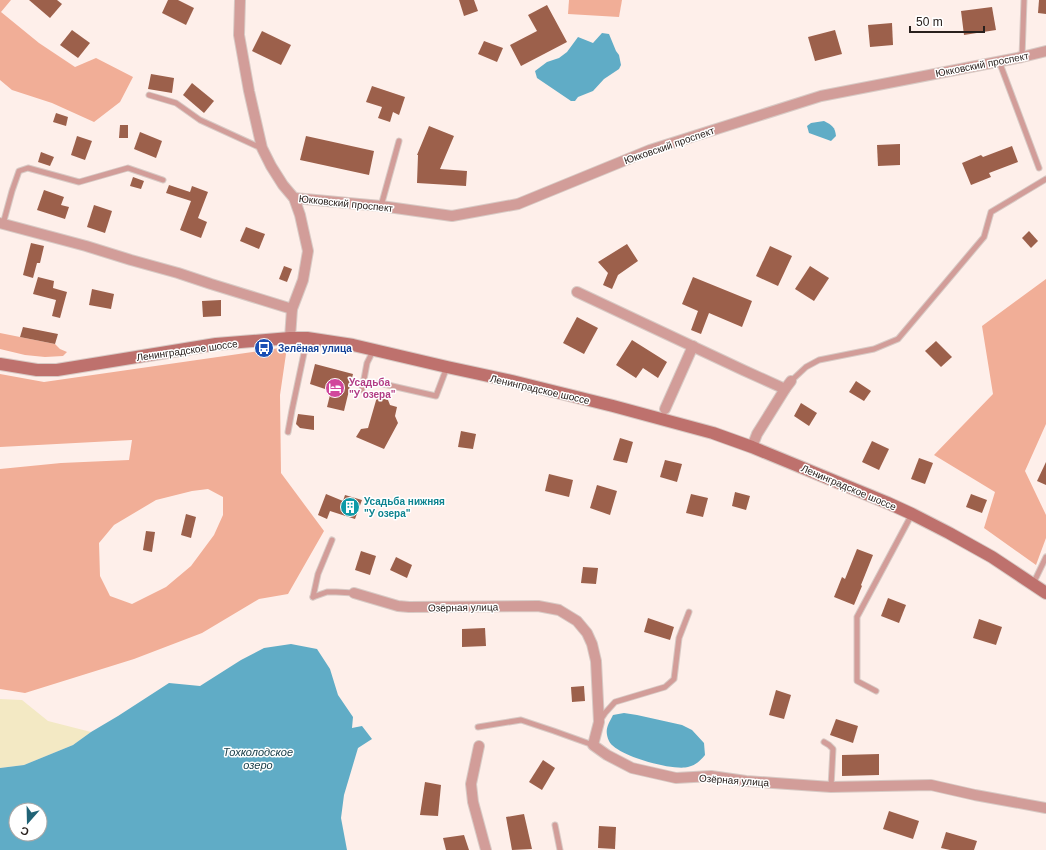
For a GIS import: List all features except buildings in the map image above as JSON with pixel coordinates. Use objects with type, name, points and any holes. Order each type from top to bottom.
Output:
[{"type":"main road","name":"Ленинградское шоссе","points":[[0,364],[37,370],[57,370],[216,344],[290,338],[307,338],[353,345],[512,381],[713,433],[752,447],[912,514],[992,557],[1046,593]]},
{"type":"street","points":[[240,0],[239,35],[249,91],[262,148],[283,185],[294,198],[300,215],[308,251],[303,280],[292,309],[290,338]]},
{"type":"street","name":"Юкковский проспект","points":[[294,198],[381,206],[452,216],[518,204],[650,150],[821,96],[1046,51]]},
{"type":"street","points":[[1,223],[178,273],[292,309]]},
{"type":"street","points":[[577,292],[743,370],[788,385],[757,434],[752,447]]},
{"type":"street","points":[[665,409],[693,346]]},
{"type":"street","name":"Озёрная улица","points":[[354,594],[398,606],[410,607],[538,606],[559,610],[577,621],[587,633],[592,644],[596,661],[599,722],[593,745],[607,755],[632,768],[676,778],[711,776],[746,781],[831,787],[931,785],[974,795],[1046,808]]},
{"type":"street","points":[[479,746],[471,784],[473,802],[486,850]]},
{"type":"lane","points":[[1022,57],[1024,0]]},
{"type":"lane","points":[[999,61],[1039,168]]},
{"type":"lane","points":[[149,95],[176,103],[200,120],[262,148]]},
{"type":"lane","points":[[381,206],[399,141]]},
{"type":"lane","points":[[1,223],[19,171],[28,168],[79,182],[128,168],[163,180]]},
{"type":"lane","points":[[788,385],[806,367],[819,360],[874,349],[898,339],[984,237],[991,212],[1046,179]]},
{"type":"lane","points":[[288,432],[307,338]]},
{"type":"lane","points":[[362,390],[368,363],[373,350]]},
{"type":"lane","points":[[379,383],[436,396],[447,367]]},
{"type":"lane","points":[[876,691],[857,681],[857,617],[912,514]]},
{"type":"lane","points":[[332,540],[318,574],[313,598],[327,592],[354,594]]},
{"type":"lane","points":[[1033,584],[1046,557]]},
{"type":"lane","points":[[599,722],[604,713],[615,702],[665,687],[674,679],[679,638],[689,612]]},
{"type":"lane","points":[[478,727],[521,720],[554,730],[593,745]]},
{"type":"lane","points":[[824,742],[833,749],[831,787]]},
{"type":"lane","points":[[555,825],[560,850]]},
{"type":"shaded area","points":[[0,0],[11,0],[1,12],[39,43],[75,67],[96,58],[133,77],[120,102],[94,122],[52,103],[12,90],[0,80]]},
{"type":"shaded area","points":[[569,0],[622,0],[619,17],[568,14]]},
{"type":"shaded area","points":[[1046,279],[1046,424],[1025,471],[1046,515],[1046,538],[1036,565],[984,528],[995,492],[934,455],[993,394],[982,326]]},
{"type":"shaded area","points":[[0,333],[55,344],[60,349],[67,352],[63,356],[45,357],[25,355],[0,349]]},
{"type":"shaded area","points":[[287,347],[280,395],[281,473],[324,531],[288,594],[259,599],[202,633],[134,659],[25,693],[0,689],[0,469],[61,463],[129,460],[132,440],[0,447],[0,374],[44,382]],"holes":[[[208,489],[223,497],[223,515],[214,535],[191,566],[166,587],[132,604],[110,596],[100,576],[99,543],[114,525],[156,500],[192,491]]]},
{"type":"sand","points":[[0,699],[22,700],[48,721],[91,732],[73,745],[24,765],[0,768]]},
{"type":"water","points":[[602,33],[609,34],[619,55],[621,65],[619,69],[604,79],[593,91],[578,97],[575,101],[571,101],[537,78],[535,71],[547,62],[559,58],[567,52],[578,37],[593,43]]},
{"type":"water","points":[[824,121],[831,125],[835,130],[836,136],[831,141],[809,133],[807,126],[811,123]]},
{"type":"water","name":"Тохколодское озеро","points":[[291,644],[317,649],[330,669],[338,695],[353,717],[352,728],[362,726],[372,739],[358,748],[344,795],[341,818],[347,850],[0,850],[0,768],[24,765],[73,745],[169,683],[200,686],[241,660],[264,648]]},
{"type":"water","points":[[624,713],[682,725],[692,730],[704,743],[705,755],[700,761],[693,765],[681,768],[646,761],[622,752],[614,747],[609,741],[607,731],[613,715]]},
{"type":"place","name":"Зелёная улица","points":[[264,348]]},
{"type":"place","name":"Усадьба \"У озера\"","points":[[335,388]]},
{"type":"place","name":"Усадьба нижняя \"У озера\"","points":[[350,507]]}]
